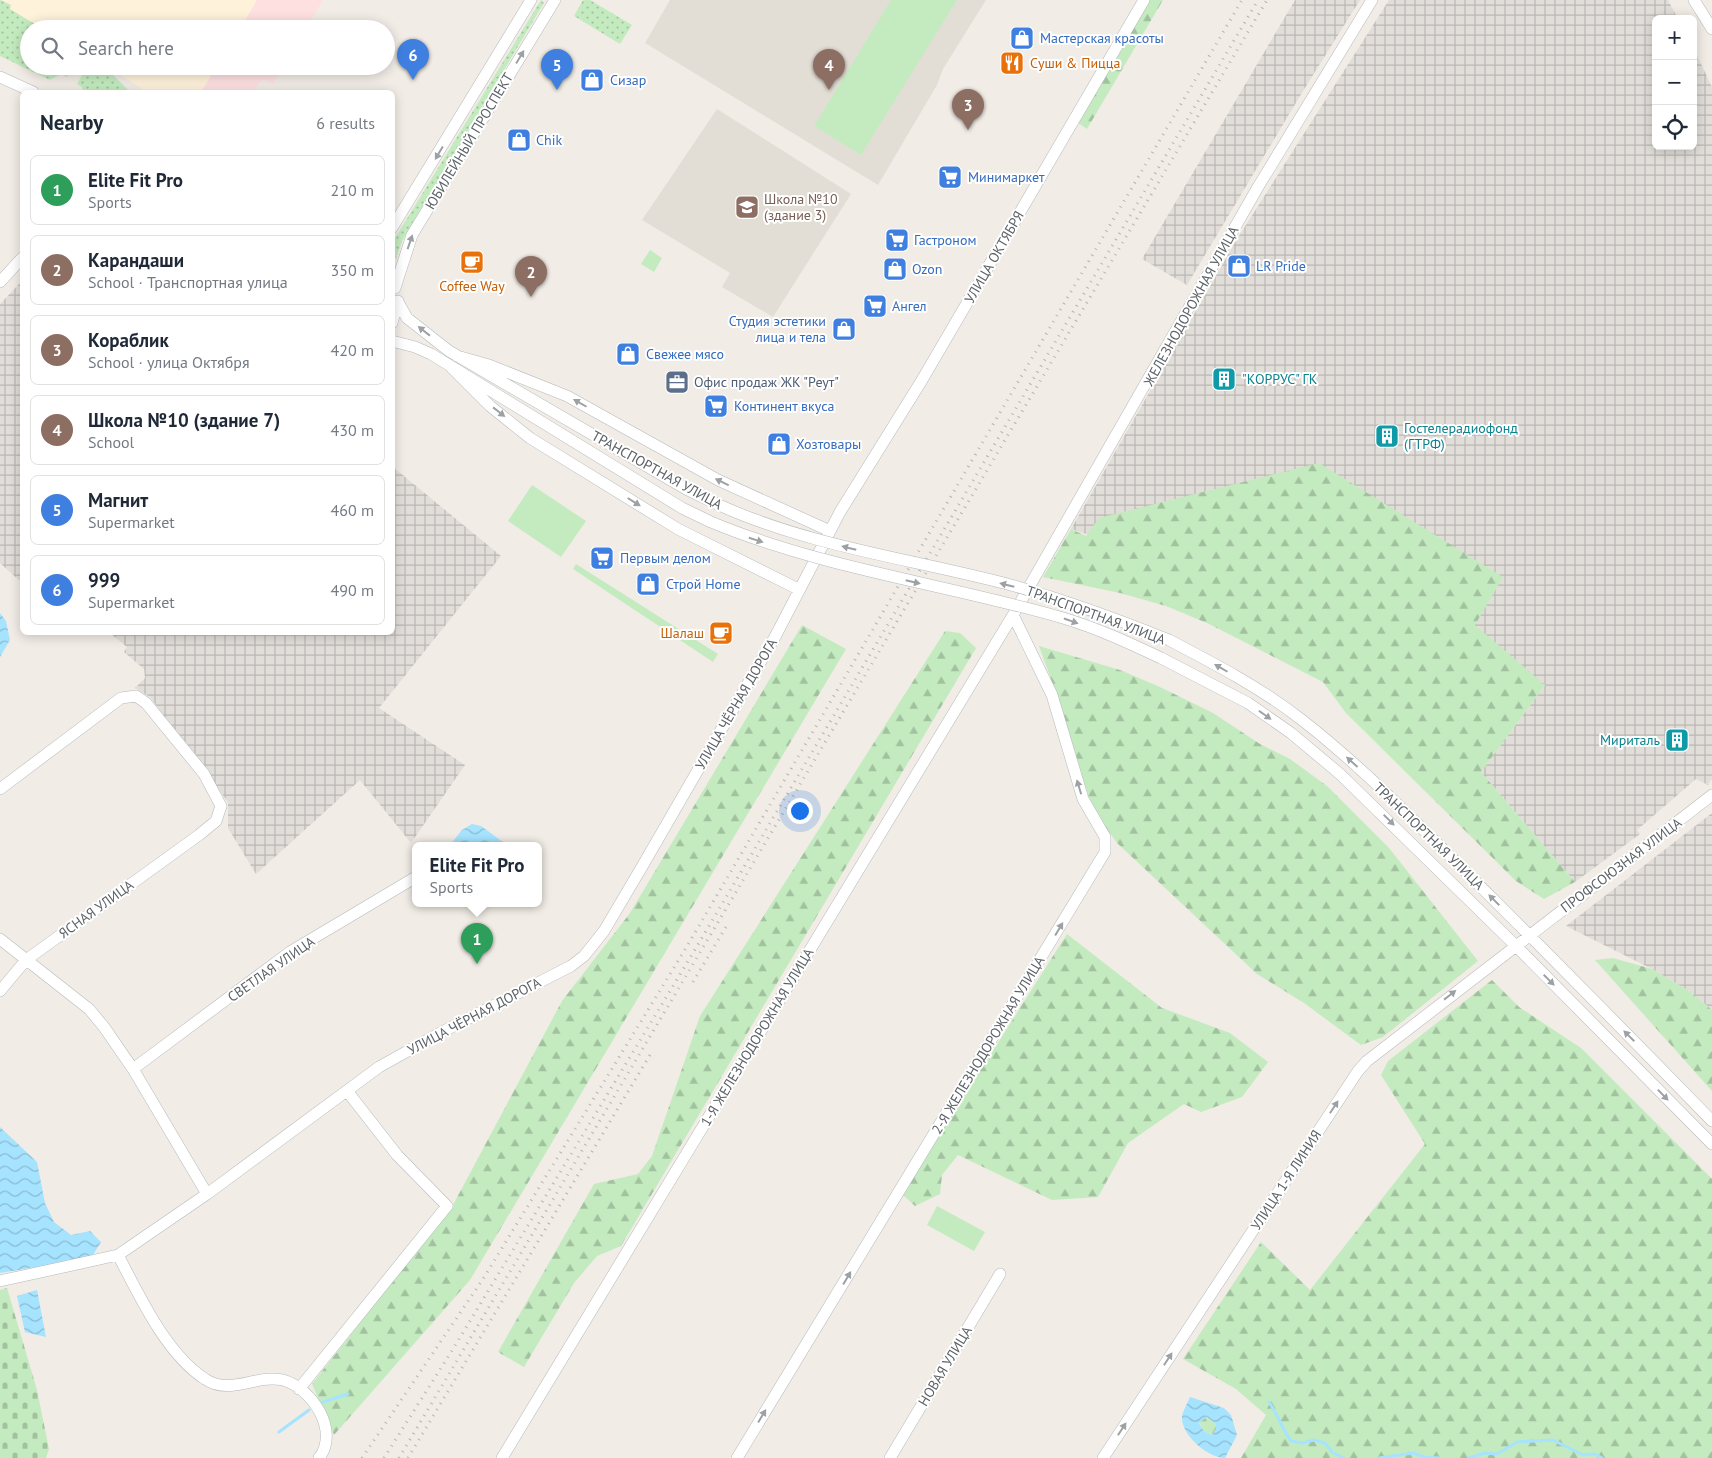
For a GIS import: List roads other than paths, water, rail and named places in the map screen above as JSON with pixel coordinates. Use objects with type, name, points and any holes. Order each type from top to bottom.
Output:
[{"type":"street","name":"ЮБИЛЕЙНЫЙ ПРОСПЕКТ","points":[[395,223],[531,0]]},
{"type":"street","name":"ЮБИЛЕЙНЫЙ ПРОСПЕКТ","points":[[395,282],[412,235],[555,0]]},
{"type":"street","name":"УЛИЦА ОКТЯБРЯ","points":[[830,531],[922,380],[1144,0]]},
{"type":"street","name":"ЖЕЛЕЗНОДОРОЖНАЯ УЛИЦА","points":[[1013,615],[1258,187],[1372,0]]},
{"type":"street","points":[[1694,0],[1712,29]]},
{"type":"street","points":[[0,77],[29,90]]},
{"type":"street","points":[[0,282],[20,260]]},
{"type":"street","points":[[395,289],[398,302],[395,312]]},
{"type":"street","name":"ТРАНСПОРТНАЯ УЛИЦА","points":[[398,302],[407,318],[457,356],[686,489],[719,505],[778,529],[1010,585],[1068,602],[1169,640],[1255,688],[1301,719],[1397,804],[1712,1120]]},
{"type":"street","name":"ТРАНСПОРТНАЯ УЛИЦА","points":[[395,342],[415,347],[451,366],[682,508],[711,522],[773,545],[867,572],[1064,619],[1114,637],[1161,658],[1248,703],[1291,733],[1384,814],[1712,1144]]},
{"type":"street","points":[[457,356],[489,365],[567,396],[709,475],[830,531]]},
{"type":"street","points":[[451,366],[490,406],[530,438],[678,529],[798,589]]},
{"type":"street","name":"УЛИЦА ЧЁРНАЯ ДОРОГА","points":[[0,1281],[83,1265],[118,1255],[208,1194],[387,1063],[571,966],[584,956],[604,931],[643,866],[776,635],[798,589],[830,531]]},
{"type":"street","name":"1-Я ЖЕЛЕЗНОДОРОЖНАЯ УЛИЦА","points":[[502,1458],[1013,615]]},
{"type":"street","name":"2-Я ЖЕЛЕЗНОДОРОЖНАЯ УЛИЦА","points":[[737,1458],[1106,852],[1105,837],[1083,799],[1052,695],[1013,615]]},
{"type":"street","name":"ЯСНАЯ УЛИЦА","points":[[0,789],[121,698],[136,696],[146,703],[204,774],[221,806],[216,821],[199,836],[26,960],[0,991]]},
{"type":"street","name":"ПРОФСОЮЗНАЯ УЛИЦА","points":[[1515,945],[1712,795]]},
{"type":"street","name":"СВЕТЛАЯ УЛИЦА","points":[[133,1069],[290,952],[412,879]]},
{"type":"street","points":[[0,939],[88,1009],[104,1027],[133,1069],[208,1194]]},
{"type":"street","name":"УЛИЦА 1-Я ЛИНИЯ","points":[[1103,1458],[1358,1071],[1382,1047],[1515,945]]},
{"type":"street","points":[[299,1389],[447,1206],[397,1155],[347,1091]]},
{"type":"street","points":[[118,1255],[156,1325],[185,1362],[204,1379],[216,1385],[230,1386],[270,1378],[284,1380],[299,1389],[317,1408],[325,1424],[327,1445],[319,1458]]},
{"type":"street","name":"НОВАЯ УЛИЦА","points":[[890,1458],[1000,1274]]},
{"type":"water","points":[[0,613],[6,621],[10,640],[0,657]]},
{"type":"water","points":[[472,824],[481,826],[503,842],[452,842],[462,830]]},
{"type":"water","points":[[0,1127],[37,1162],[45,1203],[54,1222],[71,1235],[90,1231],[101,1242],[91,1258],[0,1273]]},
{"type":"water","points":[[37,1290],[46,1337],[25,1332],[17,1296]]},
{"type":"water","points":[[1190,1397],[1224,1408],[1231,1415],[1237,1435],[1225,1458],[1205,1450],[1187,1433],[1183,1426],[1182,1417]],"holes":[[[1207,1417],[1216,1424],[1216,1429],[1212,1435],[1204,1431],[1199,1423]]]},
{"type":"waterway","points":[[323,1402],[348,1394]]},
{"type":"waterway","points":[[1269,1402],[1291,1441],[1302,1443],[1314,1440],[1325,1443],[1332,1452],[1344,1458]]},
{"type":"waterway","points":[[279,1432],[309,1410]]},
{"type":"waterway","points":[[1469,1458],[1485,1453],[1497,1454],[1517,1442],[1553,1440],[1583,1455],[1595,1454],[1602,1458]]},
{"type":"waterway","points":[[1379,1458],[1413,1453],[1424,1457],[1439,1458]]},
{"type":"railway","points":[[362,1458],[483,1279],[686,948],[1242,0]]},
{"type":"railway","points":[[384,1458],[453,1349],[693,953],[1258,0]]},
{"type":"railway","points":[[399,1458],[1267,0]]},
{"type":"railway","points":[[693,982],[729,922]]},
{"type":"railway","points":[[408,1458],[650,1055]]},
{"type":"place","name":"Мастерская красоты","points":[[1022,38]]},
{"type":"place","name":"Суши & Пицца","points":[[1012,63]]},
{"type":"place","name":"999","points":[[413,80]]},
{"type":"place","name":"Сизар","points":[[592,80]]},
{"type":"place","name":"Магнит","points":[[557,90]]},
{"type":"place","name":"Школа №10 (здание 7)","points":[[829,90]]},
{"type":"place","name":"Кораблик","points":[[968,130]]},
{"type":"place","name":"Chik","points":[[519,140]]},
{"type":"place","name":"Минимаркет","points":[[950,177]]},
{"type":"place","name":"Школа №10 (здание 3)","points":[[747,207]]},
{"type":"place","name":"Гастроном","points":[[897,240]]},
{"type":"place","name":"Coffee Way","points":[[472,262]]},
{"type":"place","name":"LR Pride","points":[[1239,266]]},
{"type":"place","name":"Ozon","points":[[895,269]]},
{"type":"place","name":"Карандаши","points":[[531,297]]},
{"type":"place","name":"Ангел","points":[[875,306]]},
{"type":"place","name":"Студия эстетики лица и тела","points":[[844,329]]},
{"type":"place","name":"Свежее мясо","points":[[628,354]]},
{"type":"place","name":"\"КОРРУС\" ГК","points":[[1224,379]]},
{"type":"place","name":"Офис продаж ЖК \"Реут\"","points":[[677,382]]},
{"type":"place","name":"Континент вкуса","points":[[716,406]]},
{"type":"place","name":"Гостелерадиофонд (ГТРФ)","points":[[1387,436]]},
{"type":"place","name":"Хозтовары","points":[[779,444]]},
{"type":"place","name":"Первым делом","points":[[602,558]]},
{"type":"place","name":"Строй Home","points":[[648,584]]},
{"type":"place","name":"Шалаш","points":[[721,633]]},
{"type":"place","name":"Мириталь","points":[[1677,740]]},
{"type":"place","name":"Elite Fit Pro","points":[[477,964]]}]
